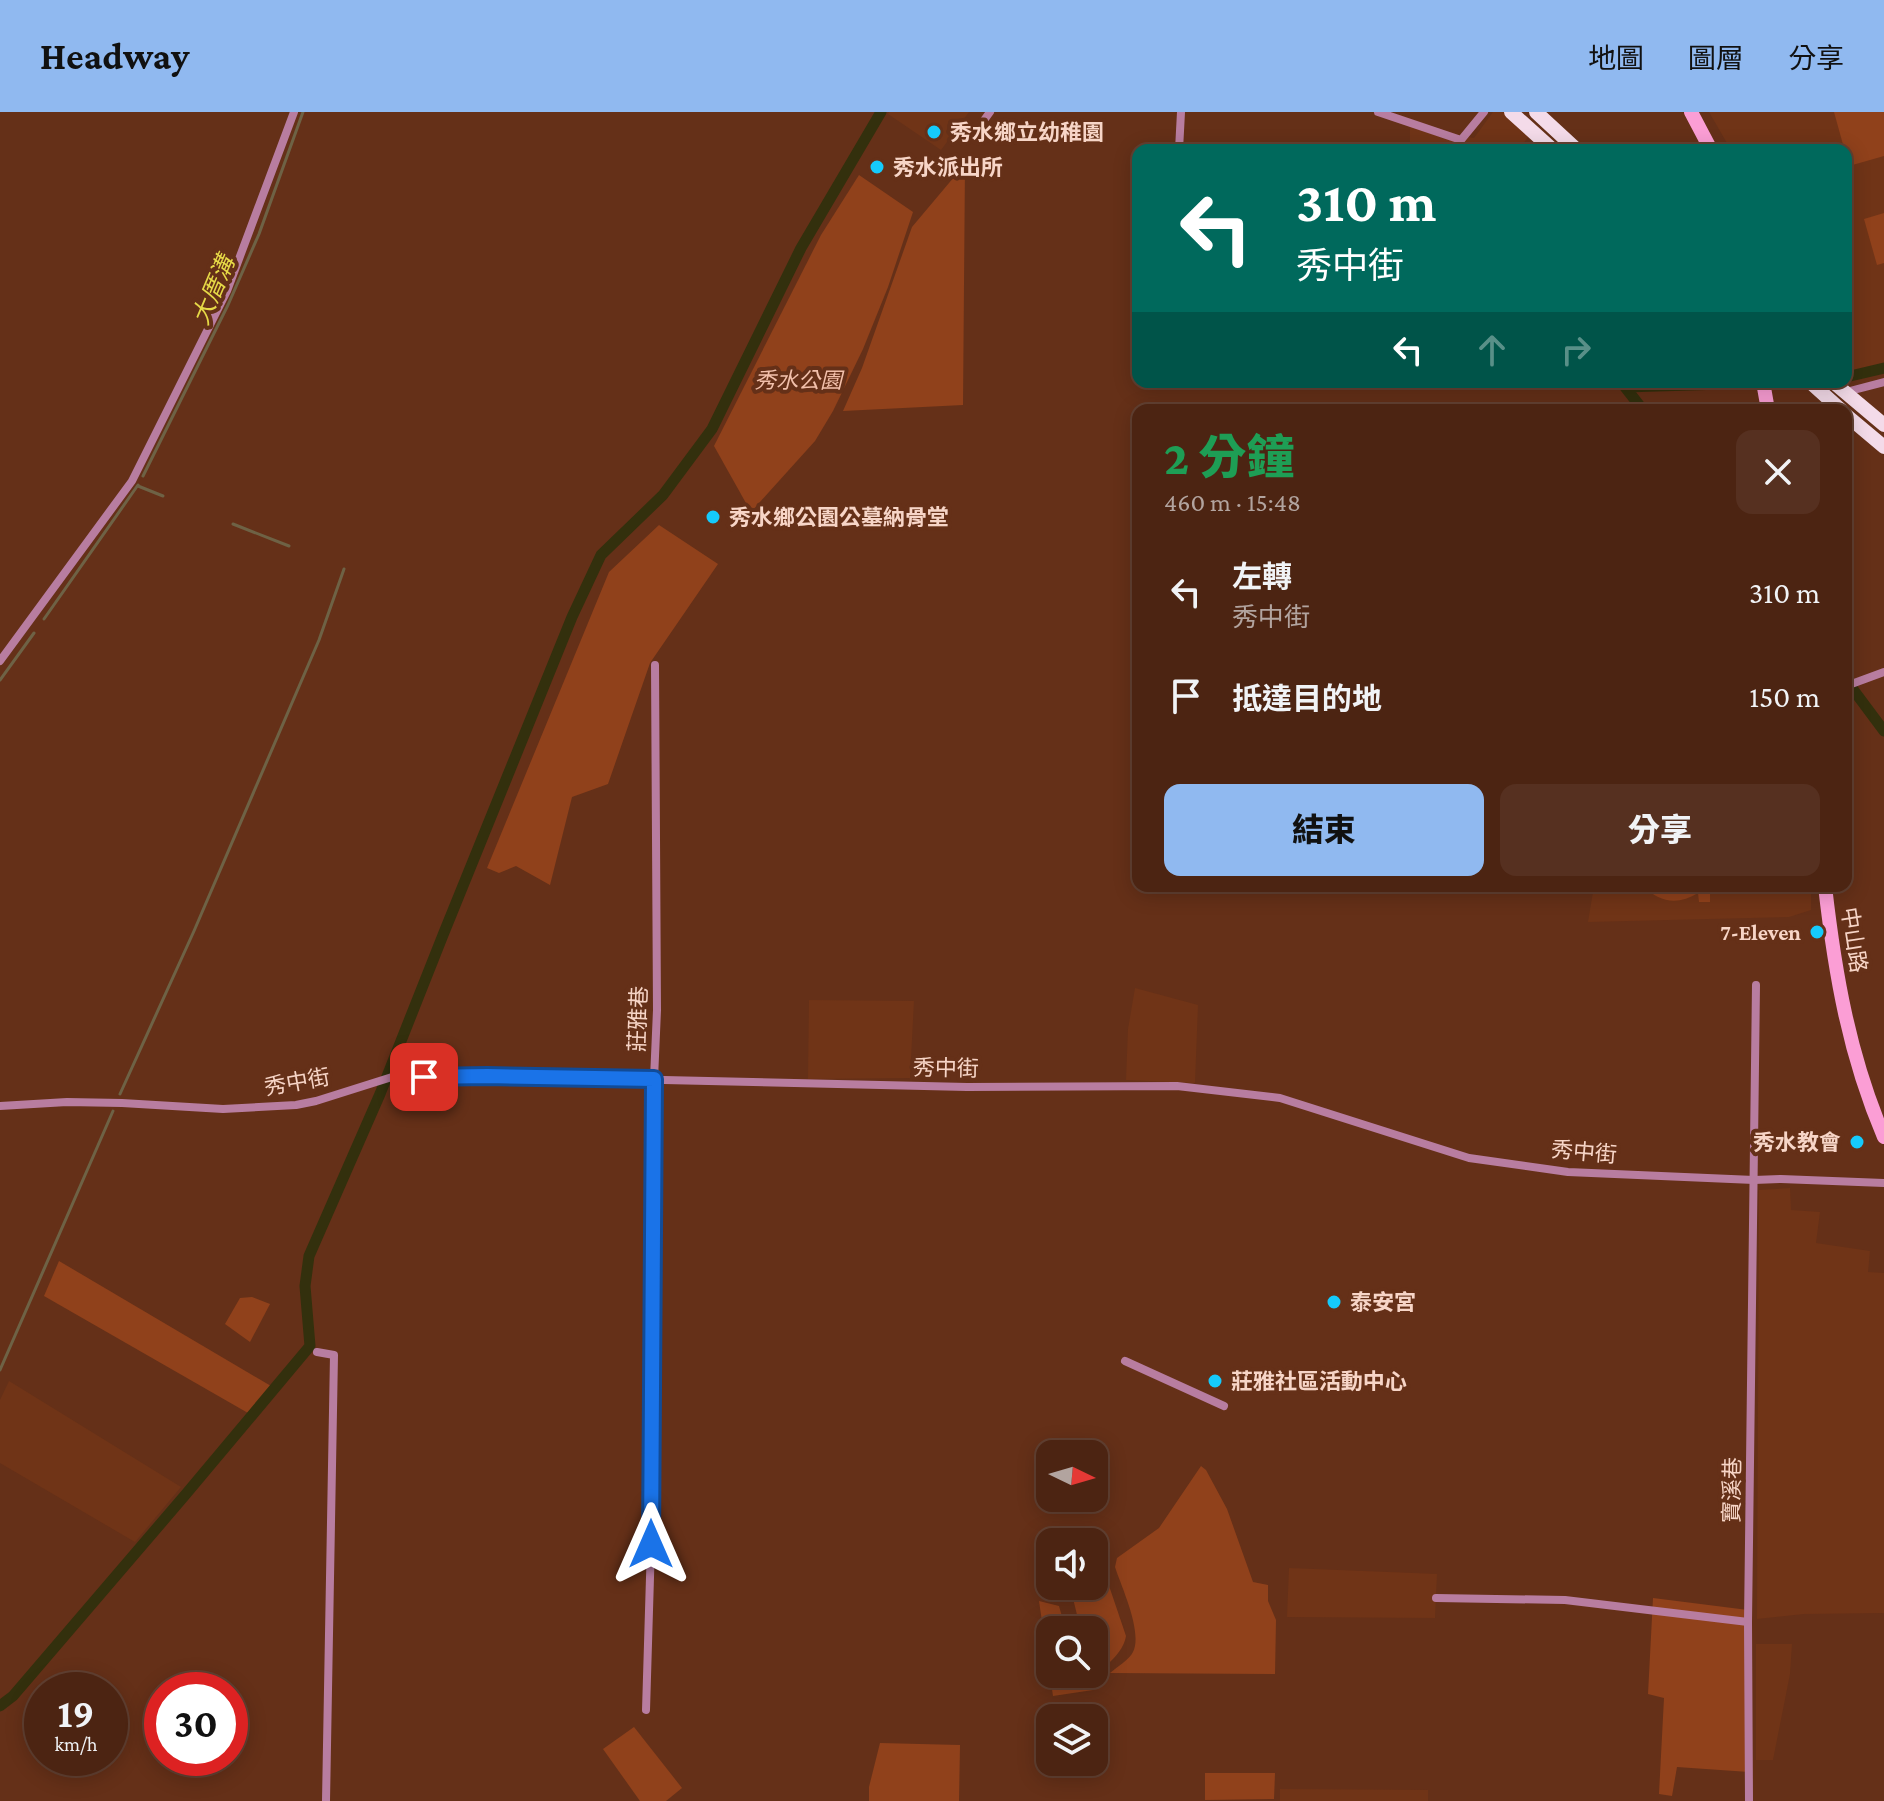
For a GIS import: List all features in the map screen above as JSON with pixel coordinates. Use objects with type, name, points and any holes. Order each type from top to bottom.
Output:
[{"type":"main road","points":[[1511,112],[1546,144]]},
{"type":"main road","points":[[1536,112],[1570,144]]},
{"type":"main road","points":[[1816,388],[1834,404]]},
{"type":"main road","points":[[1840,388],[1884,425]]},
{"type":"main road","points":[[1852,420],[1884,447]]},
{"type":"street","points":[[0,661],[132,481],[227,291],[294,112]]},
{"type":"street","points":[[982,123],[990,112]]},
{"type":"street","points":[[1179,144],[1181,112]]},
{"type":"street","points":[[1378,112],[1461,140],[1484,112]]},
{"type":"street","points":[[1691,112],[1708,144]]},
{"type":"street","points":[[1852,386],[1884,382]]},
{"type":"street","name":"莊雅巷","points":[[646,1710],[657,1010],[655,665]]},
{"type":"street","points":[[1852,684],[1884,672]]},
{"type":"street","name":"中山路","points":[[1826,892],[1843,1009],[1855,1060],[1884,1137]]},
{"type":"street","name":"寶溪巷","points":[[1749,1801],[1748,1622],[1756,985]]},
{"type":"street","name":"秀中街","points":[[0,1106],[67,1102],[223,1109],[296,1105],[392,1077],[487,1076],[967,1087],[1177,1086],[1280,1098],[1469,1158],[1568,1172],[1884,1183]]},
{"type":"street","points":[[317,1352],[334,1355],[326,1801]]},
{"type":"street","points":[[1125,1361],[1224,1406]]},
{"type":"street","points":[[1436,1598],[1565,1600],[1748,1622]]},
{"type":"shaded area","name":"秀水鄉立幼稚園","points":[[889,112],[969,112],[941,150]]},
{"type":"shaded area","points":[[1493,112],[1507,112],[1530,134],[1523,144],[1410,144],[1410,124],[1453,135],[1474,138]]},
{"type":"shaded area","points":[[1709,112],[1884,112],[1884,364],[1852,371],[1852,144],[1728,144]]},
{"type":"shaded area","points":[[1593,892],[1811,892],[1811,910],[1789,917],[1588,922]]},
{"type":"shaded area","points":[[1135,988],[1198,1005],[1195,1083],[1126,1080],[1128,1029]]},
{"type":"shaded area","points":[[809,1000],[914,1001],[910,1078],[808,1079]]},
{"type":"shaded area","points":[[1790,1188],[1791,1210],[1820,1212],[1816,1243],[1870,1251],[1868,1272],[1884,1273],[1884,1613],[1804,1614],[1757,1619],[1759,1190]]},
{"type":"shaded area","points":[[9,1381],[181,1487],[135,1542],[0,1463],[0,1400]]},
{"type":"shaded area","points":[[1289,1568],[1437,1574],[1435,1618],[1287,1617]]},
{"type":"shaded area","points":[[1756,1644],[1792,1644],[1790,1674],[1773,1760],[1756,1760]]},
{"type":"shaded area","points":[[1280,1789],[1428,1790],[1428,1801],[1280,1801]]},
{"type":"green space","points":[[1834,112],[1884,112],[1884,156],[1852,165],[1852,144],[1843,144]]},
{"type":"green space","points":[[965,164],[963,405],[843,411],[862,368],[912,227]]},
{"type":"green space","name":"秀水公園","points":[[859,175],[913,212],[888,287],[833,411],[815,441],[751,512],[714,446],[821,235]]},
{"type":"green space","points":[[1884,213],[1884,263],[1877,265],[1864,219]]},
{"type":"green space","points":[[659,525],[718,564],[650,663],[608,784],[572,797],[550,885],[516,866],[499,873],[487,868],[609,572]]},
{"type":"green space","points":[[1650,892],[1710,892],[1710,902],[1699,902],[1698,893],[1677,901]]},
{"type":"green space","points":[[59,1261],[271,1386],[248,1413],[44,1296]]},
{"type":"green space","points":[[252,1297],[270,1304],[250,1342],[225,1324],[240,1298]]},
{"type":"green space","points":[[1201,1466],[1227,1509],[1253,1582],[1268,1585],[1268,1601],[1276,1620],[1275,1674],[1110,1673],[1131,1655],[1135,1643],[1133,1621],[1115,1567],[1117,1558],[1159,1528]]},
{"type":"green space","points":[[1108,1583],[1126,1636],[1108,1664],[1108,1616],[1077,1616],[1073,1600],[1108,1600]]},
{"type":"green space","points":[[1653,1598],[1748,1610],[1749,1772],[1677,1767],[1672,1796],[1659,1794],[1664,1698],[1648,1694]]},
{"type":"green space","points":[[1039,1601],[1059,1606],[1062,1616],[1041,1616]]},
{"type":"green space","points":[[1052,1688],[1093,1688],[1093,1690],[1053,1696]]},
{"type":"green space","points":[[634,1727],[682,1788],[666,1801],[640,1801],[603,1749]]},
{"type":"green space","points":[[880,1743],[960,1745],[959,1801],[869,1801],[869,1787]]},
{"type":"green space","points":[[1205,1773],[1275,1773],[1274,1799],[1205,1800]]},
{"type":"waterway","name":"大厝溝","points":[[143,476],[228,305],[259,234],[303,112]]},
{"type":"waterway","points":[[0,1706],[13,1696],[310,1346],[305,1286],[309,1256],[380,1094],[572,617],[601,555],[663,495],[712,429],[801,248],[881,112]]},
{"type":"waterway","points":[[1852,376],[1884,368]]},
{"type":"waterway","points":[[1626,388],[1638,404]]},
{"type":"waterway","name":"大厝溝","points":[[44,619],[138,485]]},
{"type":"waterway","points":[[138,486],[163,496]]},
{"type":"waterway","points":[[233,524],[289,546]]},
{"type":"waterway","points":[[120,1094],[319,640],[344,569]]},
{"type":"waterway","name":"大厝溝","points":[[0,680],[34,633]]},
{"type":"waterway","points":[[1852,688],[1884,731]]},
{"type":"waterway","points":[[0,1370],[113,1111]]},
{"type":"place","name":"秀水鄉立幼稚園","points":[[934,132]]},
{"type":"place","name":"秀水派出所","points":[[877,167]]},
{"type":"place","name":"秀水鄉公園公墓納骨堂","points":[[713,517]]},
{"type":"place","name":"7-Eleven","points":[[1817,932]]},
{"type":"place","name":"秀水教會","points":[[1857,1142]]},
{"type":"place","name":"泰安宮","points":[[1334,1302]]},
{"type":"place","name":"莊雅社區活動中心","points":[[1215,1381]]},
{"type":"route","points":[[424,1077],[654,1079],[651,1544]]}]
